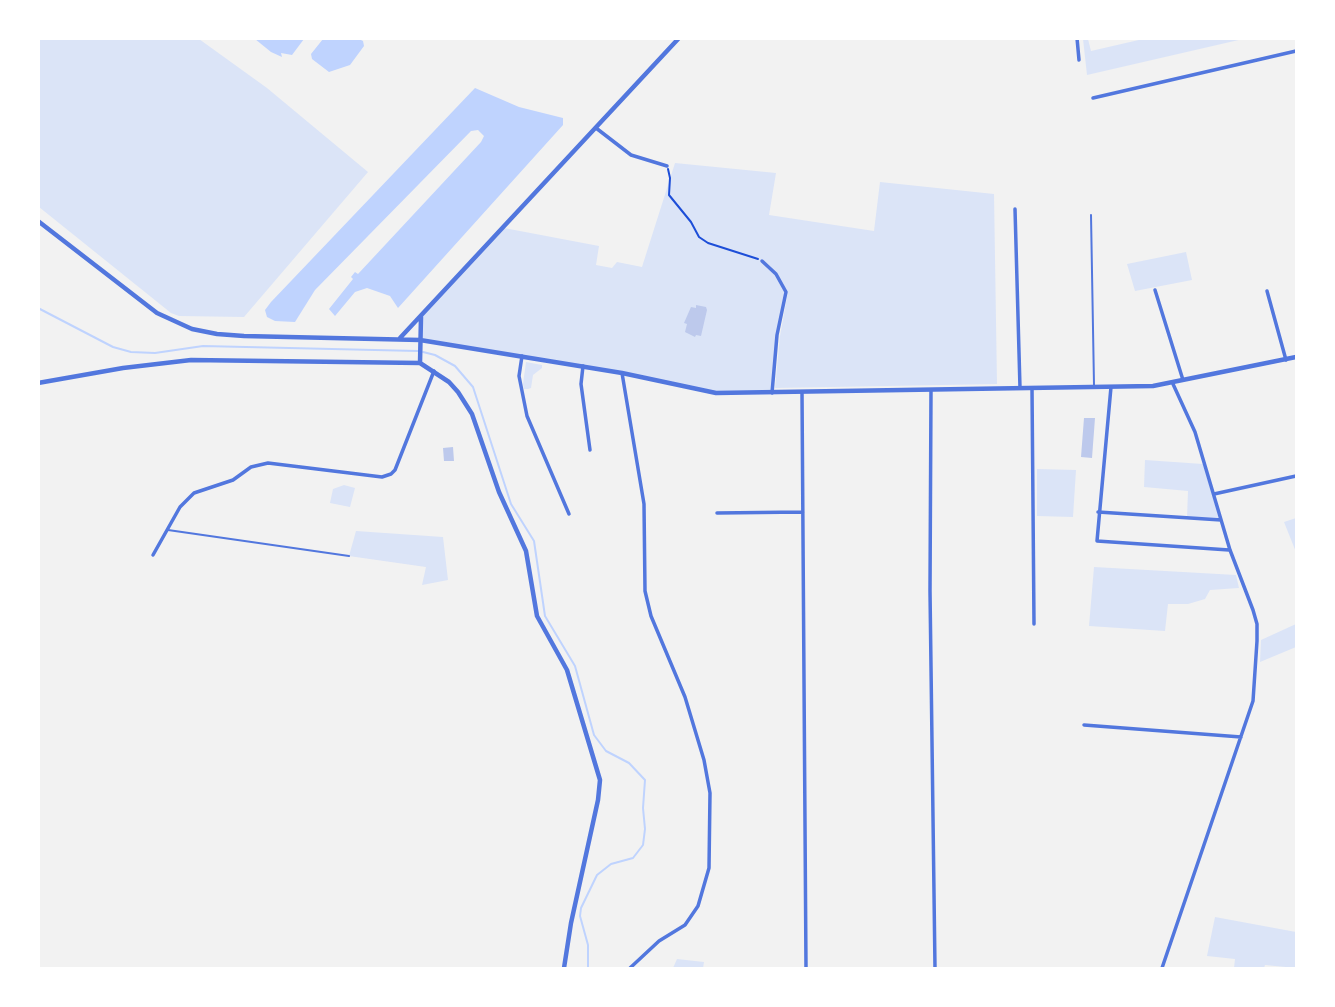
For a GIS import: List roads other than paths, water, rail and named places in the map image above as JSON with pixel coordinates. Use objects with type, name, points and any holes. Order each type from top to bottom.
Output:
[{"type":"street","points":[[399,339],[678,38]]},
{"type":"street","points":[[1077,38],[1079,60]]},
{"type":"street","points":[[1093,98],[1297,51]]},
{"type":"street","points":[[595,128],[632,155],[667,166]]},
{"type":"street","points":[[1015,209],[1020,388]]},
{"type":"street","points":[[38,221],[157,313],[180,326],[203,332],[244,336],[399,339],[583,366],[716,393],[1173,384],[1297,357]]},
{"type":"street","points":[[762,261],[776,274],[786,292],[777,335],[772,393]]},
{"type":"street","points":[[1155,290],[1184,382]]},
{"type":"street","points":[[1267,291],[1286,359]]},
{"type":"street","points":[[420,363],[421,316]]},
{"type":"street","points":[[522,356],[519,376],[527,416],[569,514]]},
{"type":"street","points":[[38,383],[123,368],[184,361],[420,363],[434,371],[458,392],[472,414],[499,492],[526,551],[537,616],[566,670],[600,780],[564,968]]},
{"type":"street","points":[[583,366],[581,384],[590,450]]},
{"type":"street","points":[[153,555],[180,507],[194,493],[233,480],[251,467],[268,463],[382,477],[391,474],[395,470],[434,371]]},
{"type":"street","points":[[622,373],[645,504],[645,591],[651,616],[685,697],[704,760],[710,793],[709,868],[698,906],[685,925],[659,941],[630,968]]},
{"type":"street","points":[[1162,968],[1253,701],[1257,624],[1230,550],[1195,432],[1173,384]]},
{"type":"street","points":[[1111,387],[1096,540],[1102,543],[1230,550]]},
{"type":"street","points":[[1032,388],[1034,624]]},
{"type":"street","points":[[931,390],[930,591],[935,968]]},
{"type":"street","points":[[802,392],[806,968]]},
{"type":"street","points":[[1214,494],[1297,476]]},
{"type":"street","points":[[717,513],[803,512]]},
{"type":"street","points":[[1098,512],[1221,520]]},
{"type":"street","points":[[1084,725],[1241,737]]},
{"type":"lane","points":[[1091,215],[1094,387]]},
{"type":"lane","points":[[167,530],[349,556]]},
{"type":"water","points":[[255,39],[304,39],[292,55],[281,53],[282,57]]},
{"type":"water","points":[[323,39],[359,39],[364,46],[350,65],[329,72],[312,59],[311,54]]},
{"type":"water","points":[[475,88],[519,107],[563,118],[563,125],[398,308],[390,296],[367,288],[355,292],[335,316],[329,309],[353,279],[351,277],[355,272],[358,274],[481,142],[484,136],[478,130],[471,131],[315,290],[295,322],[275,321],[267,317],[265,310],[271,302]]},
{"type":"waterway","points":[[38,308],[113,347],[131,352],[155,353],[203,346],[418,351]]},
{"type":"waterway","points":[[423,352],[455,366],[473,387],[511,504],[534,541],[545,616],[575,666],[594,735],[606,751],[629,763],[645,780],[643,845],[633,858],[611,864],[597,875],[581,908],[580,916],[588,945],[588,968]]}]
